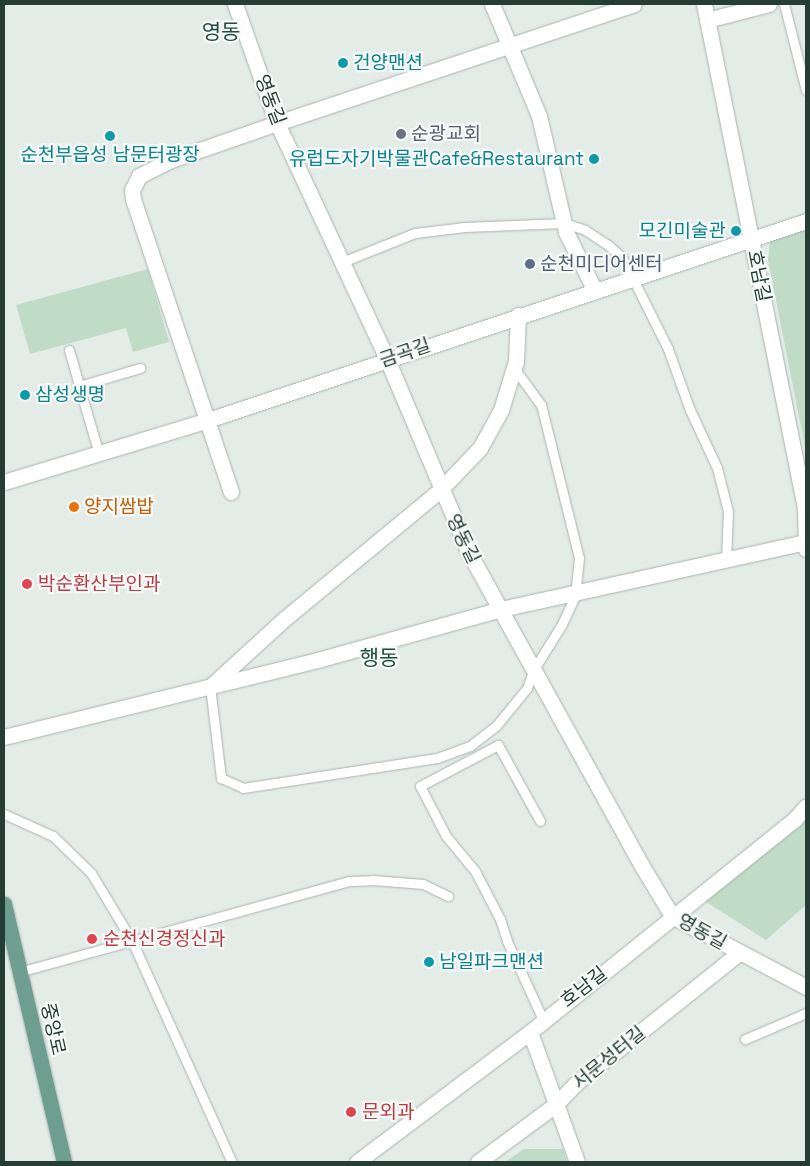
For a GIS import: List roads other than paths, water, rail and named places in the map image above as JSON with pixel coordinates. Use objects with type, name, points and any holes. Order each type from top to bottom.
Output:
[{"type":"main road","name":"중앙로","points":[[4,904],[64,1162]]},
{"type":"street","name":"영동길","points":[[235,4],[277,123],[387,359],[440,490],[468,551],[672,916],[806,987]]},
{"type":"street","points":[[492,4],[508,46],[540,116],[564,223],[594,290]]},
{"type":"street","points":[[231,492],[205,421],[132,190],[139,176],[149,169],[277,123],[634,4]]},
{"type":"street","name":"호남길","points":[[704,4],[805,508],[806,549]]},
{"type":"street","points":[[707,20],[769,4]]},
{"type":"street","name":"금곡길","points":[[4,482],[205,421],[632,277],[806,221]]},
{"type":"street","points":[[210,686],[283,620],[440,490],[480,448],[501,410],[514,368],[518,315]]},
{"type":"street","points":[[4,737],[210,686],[501,609],[574,596],[806,542]]},
{"type":"street","name":"호남길","points":[[357,1162],[530,1032],[672,916],[794,820],[806,806]]},
{"type":"street","name":"서문성터길","points":[[478,1162],[556,1105],[575,1084],[740,953]]},
{"type":"street","points":[[530,1032],[577,1162]]},
{"type":"lane","points":[[784,4],[806,90]]},
{"type":"lane","points":[[342,262],[394,241],[435,229],[564,223],[585,230],[608,245],[622,256],[668,349],[690,410],[718,468],[728,511],[726,560]]},
{"type":"lane","points":[[69,350],[99,454]]},
{"type":"lane","points":[[79,386],[140,368]]},
{"type":"lane","points":[[210,686],[221,778],[243,788],[437,758],[470,746],[487,736],[516,705],[534,669],[549,649],[574,596],[579,551],[541,405],[514,368]]},
{"type":"lane","points":[[540,821],[498,745],[420,786],[446,836],[475,871],[500,919],[507,941],[543,1020]]},
{"type":"lane","points":[[4,814],[53,836],[92,873],[132,941],[232,1162]]},
{"type":"lane","points":[[19,972],[350,882],[372,880],[423,884],[448,896]]},
{"type":"lane","points":[[745,1039],[806,1013]]},
{"type":"place","name":"건양맨션","points":[[343,63]]},
{"type":"place","name":"순광교회","points":[[401,134]]},
{"type":"place","name":"순천부읍성 남문터광장","points":[[110,136]]},
{"type":"place","name":"유럽도자기박물관Cafe&Restaurant","points":[[594,159]]},
{"type":"place","name":"모긴미술관","points":[[736,231]]},
{"type":"place","name":"순천미디어센터","points":[[530,264]]},
{"type":"place","name":"삼성생명","points":[[25,395]]},
{"type":"place","name":"양지쌈밥","points":[[74,507]]},
{"type":"place","name":"박순환산부인과","points":[[27,584]]},
{"type":"place","name":"순천신경정신과","points":[[92,939]]},
{"type":"place","name":"남일파크맨션","points":[[429,962]]},
{"type":"place","name":"문외과","points":[[351,1112]]},
{"type":"district","name":"영동","points":[[221,32]]},
{"type":"district","name":"행동","points":[[379,658]]}]
